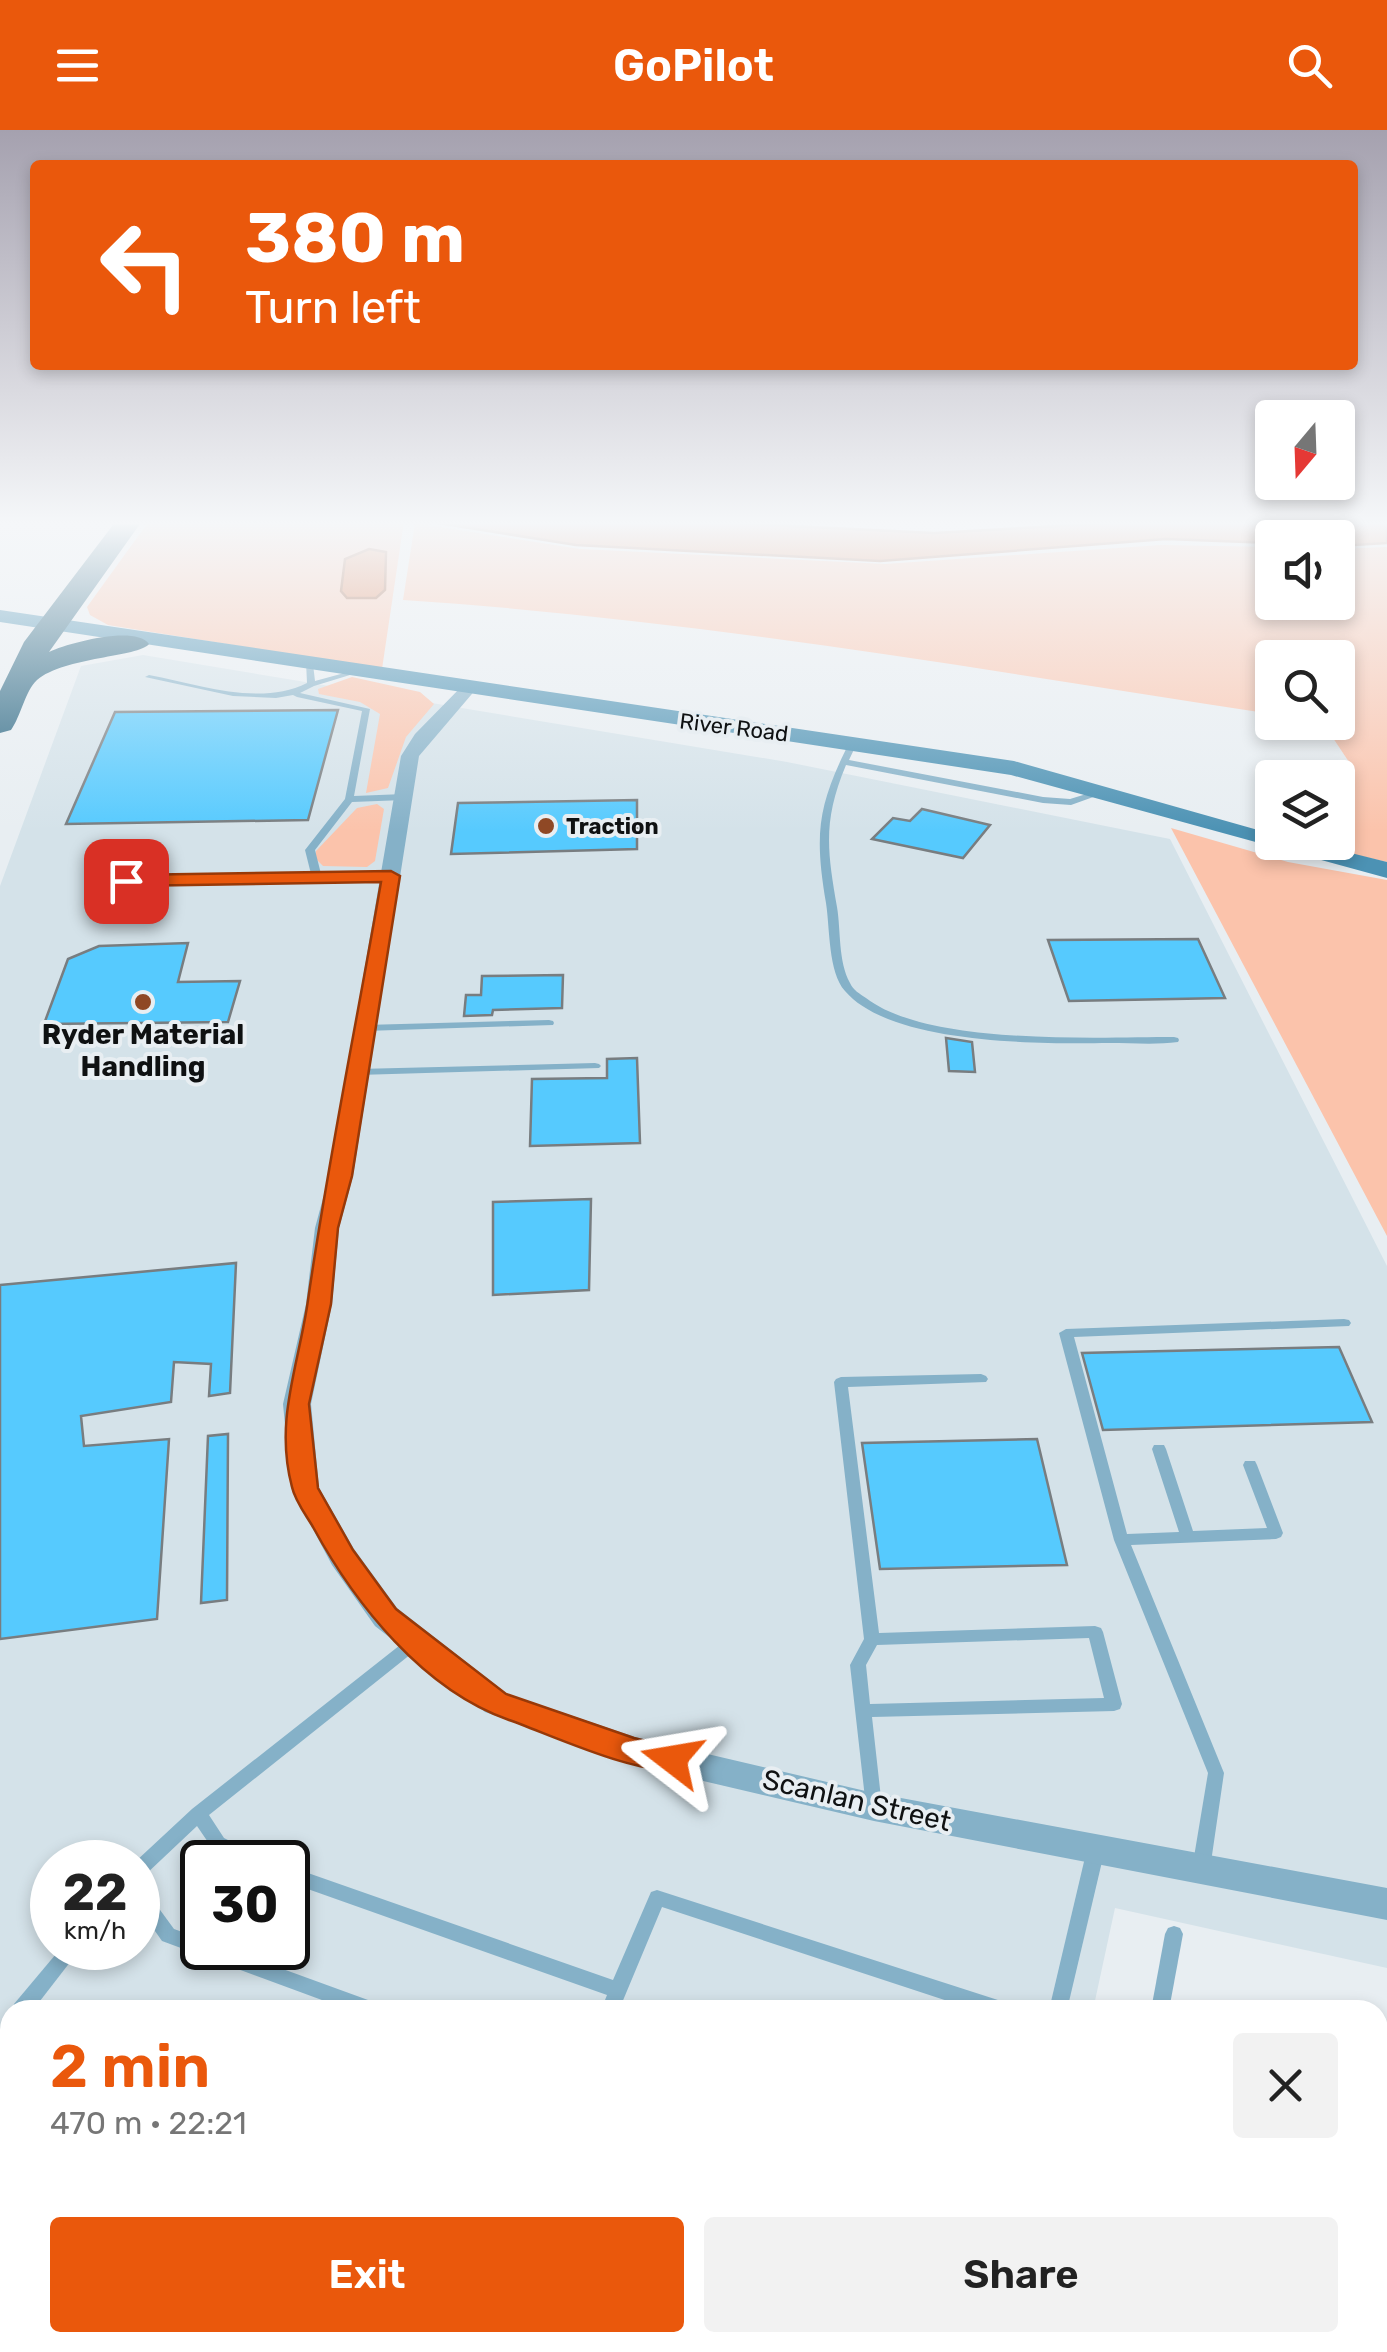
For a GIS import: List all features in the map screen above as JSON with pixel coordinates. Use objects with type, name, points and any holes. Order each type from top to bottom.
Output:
[{"type":"highway","points":[[0,723],[23,625]]},
{"type":"highway","points":[[11,667],[77,650],[134,644]]},
{"type":"street","name":"River Road","points":[[27,625],[134,644],[187,646]]},
{"type":"street","name":"River Road","points":[[28,625],[187,646],[310,674],[359,672],[848,752],[1014,768],[1106,791],[1255,837]]},
{"type":"street","name":"Scanlan Street","points":[[468,688],[421,738],[410,756],[341,1176],[327,1228],[319,1304],[297,1404],[305,1488],[343,1557],[386,1617],[496,1703],[634,1751],[874,1807],[1387,1904]]},
{"type":"street","name":"River Road","points":[[1346,860],[1387,870]]},
{"type":"lane","points":[[297,695],[310,674]]},
{"type":"lane","points":[[149,676],[261,697],[297,695],[366,709],[349,799],[310,850],[317,877]]},
{"type":"lane","points":[[848,752],[832,779],[821,815],[825,874],[846,986],[864,1006],[898,1021],[954,1031],[1038,1039],[1174,1040]]},
{"type":"lane","points":[[349,799],[404,797]]},
{"type":"lane","points":[[88,882],[391,876]]},
{"type":"lane","points":[[365,1028],[549,1023]]},
{"type":"lane","points":[[358,1072],[595,1066]]},
{"type":"lane","points":[[1201,1869],[1216,1772],[1121,1540],[1066,1333],[1344,1323]]},
{"type":"lane","points":[[874,1807],[858,1665],[872,1639],[841,1382],[981,1379]]},
{"type":"lane","points":[[1158,1449],[1188,1538]]},
{"type":"lane","points":[[1121,1540],[1276,1533],[1250,1465]]},
{"type":"lane","points":[[864,1711],[1114,1704],[1095,1632],[872,1639]]},
{"type":"lane","points":[[160,1850],[198,1814],[415,1642]]},
{"type":"lane","points":[[198,1814],[216,1840]]},
{"type":"lane","points":[[1060,2000],[1096,1849]]},
{"type":"lane","points":[[310,1882],[618,1990]]},
{"type":"lane","points":[[614,2000],[657,1898],[970,2000]]},
{"type":"lane","points":[[160,1924],[168,1935],[345,2000]]},
{"type":"lane","points":[[1162,2000],[1174,1934]]},
{"type":"lane","points":[[28,2000],[54,1970]]},
{"type":"shaded area","points":[[107,625],[389,625],[382,669]]},
{"type":"shaded area","points":[[660,625],[1387,625],[1387,862],[1355,855],[1355,760],[1348,760],[1334,740],[1355,740],[1355,640],[1255,640],[1255,711]]},
{"type":"shaded area","points":[[143,655],[787,762],[1170,839],[1387,1266],[1387,1968],[1115,1908],[1095,2000],[0,2000],[0,886],[81,666]]},
{"type":"shaded area","points":[[352,677],[420,692],[434,704],[406,737],[388,788],[366,793],[380,714],[360,702],[319,694],[318,689]]},
{"type":"shaded area","points":[[377,804],[384,809],[375,861],[367,867],[323,866],[315,858],[316,851],[357,808]]},
{"type":"shaded area","points":[[1171,828],[1255,852],[1255,860],[1281,860],[1387,880],[1387,1236]]},
{"type":"building","points":[[338,710],[308,820],[66,824],[115,712]]},
{"type":"building","name":"Traction","points":[[637,800],[637,849],[451,854],[458,803]]},
{"type":"building","points":[[922,809],[990,825],[963,858],[872,839],[893,818],[910,821]]},
{"type":"building","points":[[1198,939],[1225,998],[1069,1001],[1048,940]]},
{"type":"building","name":"Ryder Material Handling","points":[[188,943],[178,982],[240,981],[228,1022],[44,1024],[68,959],[99,946]]},
{"type":"building","points":[[563,975],[562,1008],[493,1010],[492,1015],[464,1016],[466,995],[481,995],[482,976]]},
{"type":"building","points":[[946,1038],[972,1042],[975,1072],[949,1071]]},
{"type":"building","points":[[637,1058],[640,1143],[530,1146],[532,1079],[607,1078],[607,1059]]},
{"type":"building","points":[[591,1199],[589,1290],[493,1295],[493,1202]]},
{"type":"building","points":[[236,1263],[230,1393],[209,1396],[211,1364],[174,1362],[171,1402],[81,1416],[84,1446],[169,1439],[157,1619],[0,1639],[0,1285]]},
{"type":"building","points":[[1339,1347],[1372,1422],[1103,1430],[1082,1353]]},
{"type":"building","points":[[228,1434],[227,1600],[201,1603],[208,1436]]},
{"type":"building","points":[[1037,1439],[1067,1565],[880,1569],[862,1443]]},
{"type":"place","name":"Traction","points":[[546,826]]},
{"type":"place","name":"Ryder Material Handling","points":[[143,1002]]},
{"type":"route","points":[[126,881],[391,876],[341,1176],[327,1228],[319,1304],[297,1404],[305,1488],[343,1557],[386,1617],[429,1654],[496,1703],[634,1751],[672,1759]]}]
